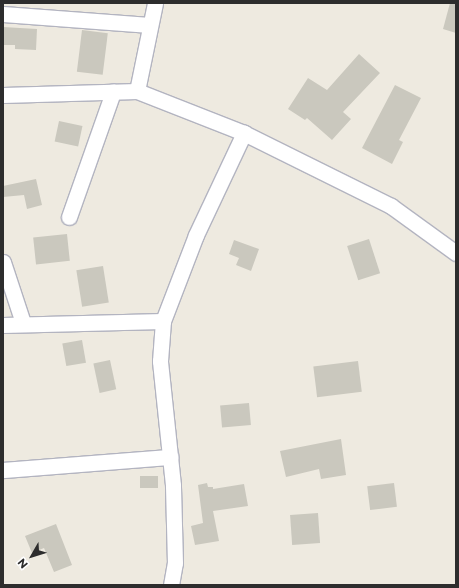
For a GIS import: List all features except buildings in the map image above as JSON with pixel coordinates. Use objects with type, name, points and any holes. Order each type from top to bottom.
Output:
[{"type":"street","points":[[137,91],[155,3]]},
{"type":"street","points":[[3,14],[150,25]]},
{"type":"street","points":[[3,96],[137,91],[244,133],[390,206],[456,253]]},
{"type":"street","points":[[69,217],[113,92]]},
{"type":"street","points":[[171,585],[175,563],[170,457],[160,361],[163,321],[196,235],[244,133]]},
{"type":"street","points":[[3,262],[23,323]]},
{"type":"street","points":[[3,325],[23,323],[163,321]]},
{"type":"street","points":[[3,470],[170,457]]}]
